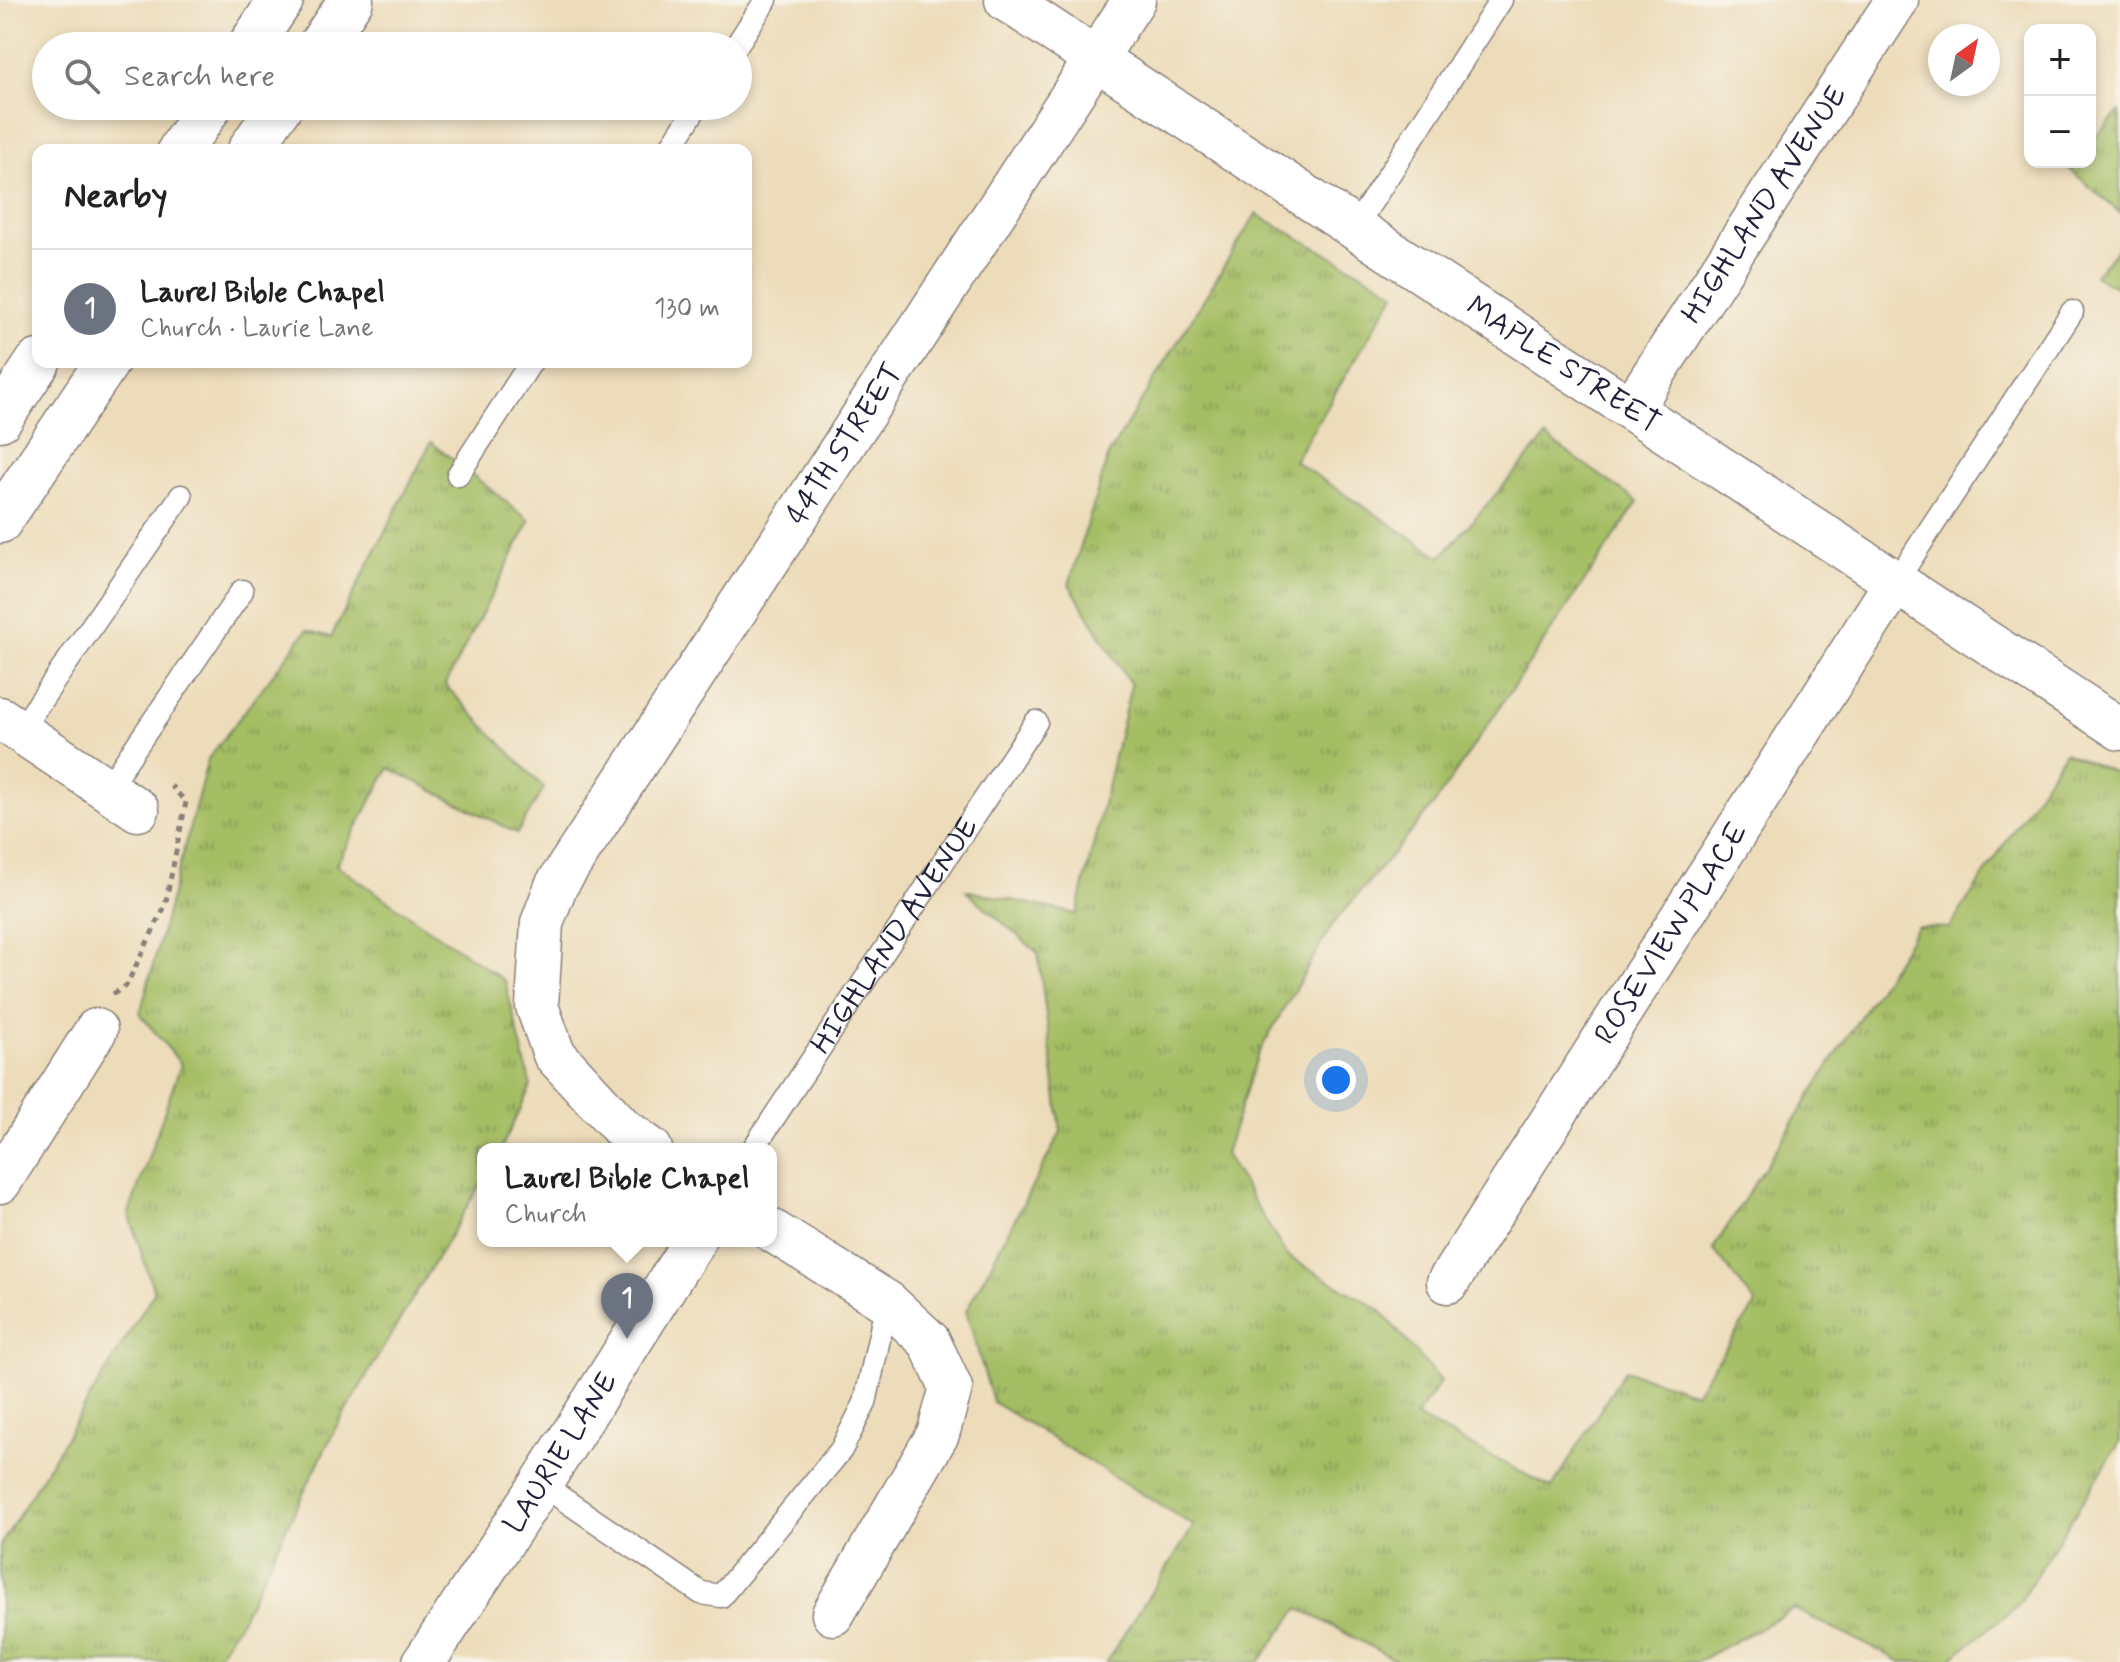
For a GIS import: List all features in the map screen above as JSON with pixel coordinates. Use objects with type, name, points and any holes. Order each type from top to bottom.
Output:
[{"type":"main road","points":[[259,32],[281,0]]},
{"type":"main road","points":[[329,32],[351,0]]},
{"type":"main road","points":[[184,144],[200,120]]},
{"type":"main road","points":[[0,419],[34,368]]},
{"type":"main road","points":[[0,521],[103,368]]},
{"type":"street","name":"MAPLE STREET","points":[[1006,0],[2120,729]]},
{"type":"street","name":"44TH STREET","points":[[643,1143],[622,1128],[554,1054],[537,1006],[542,923],[556,886],[1134,0]]},
{"type":"street","name":"HIGHLAND AVENUE","points":[[1631,409],[1897,0]]},
{"type":"street","name":"ROSEVIEW PLACE","points":[[1448,1282],[1895,583]]},
{"type":"street","points":[[10,724],[122,799]]},
{"type":"street","points":[[0,1182],[96,1030]]},
{"type":"street","points":[[777,1234],[887,1302],[929,1341],[951,1388],[938,1434],[833,1614]]},
{"type":"street","name":"LAURIE LANE","points":[[424,1662],[690,1247]]},
{"type":"lane","points":[[745,32],[766,0]]},
{"type":"lane","points":[[1354,229],[1501,0]]},
{"type":"lane","points":[[673,144],[688,120]]},
{"type":"lane","points":[[1895,583],[2072,312]]},
{"type":"lane","points":[[458,475],[527,368]]},
{"type":"lane","points":[[10,724],[181,496]]},
{"type":"lane","points":[[122,799],[242,591]]},
{"type":"lane","name":"HIGHLAND AVENUE","points":[[757,1143],[1036,722]]},
{"type":"lane","points":[[541,1484],[701,1593],[721,1596],[841,1450],[865,1403],[887,1302]]},
{"type":"path","points":[[96,1030],[96,1005],[126,986],[165,906],[186,802],[172,785],[122,799]]},
{"type":"green space","points":[[2120,111],[2120,213],[2068,168],[2096,168],[2096,137]]},
{"type":"green space","points":[[1256,214],[1396,292],[1294,461],[1441,557],[1546,437],[1638,502],[1433,806],[1332,925],[1258,1054],[1225,1154],[1287,1256],[1379,1309],[1441,1381],[1416,1417],[1552,1488],[1625,1370],[1695,1393],[1756,1304],[1713,1249],[1917,927],[1949,928],[2065,752],[2120,775],[2120,1442],[2017,1606],[1947,1662],[1902,1662],[1794,1609],[1697,1662],[1399,1662],[1299,1608],[1259,1662],[1106,1662],[1194,1526],[993,1402],[966,1311],[1061,1132],[1038,953],[965,890],[1077,914],[1131,685],[1069,584],[1109,454]]},
{"type":"green space","points":[[2120,246],[2120,290],[2095,275]]},
{"type":"green space","points":[[431,442],[530,521],[445,685],[544,788],[517,833],[389,768],[336,865],[505,981],[531,1086],[504,1143],[477,1143],[477,1190],[335,1429],[242,1618],[213,1662],[0,1662],[0,1546],[154,1292],[129,1213],[181,1064],[140,1014],[208,759],[307,630],[331,637]]},
{"type":"place","name":"Laurel Bible Chapel","points":[[627,1339]]}]
